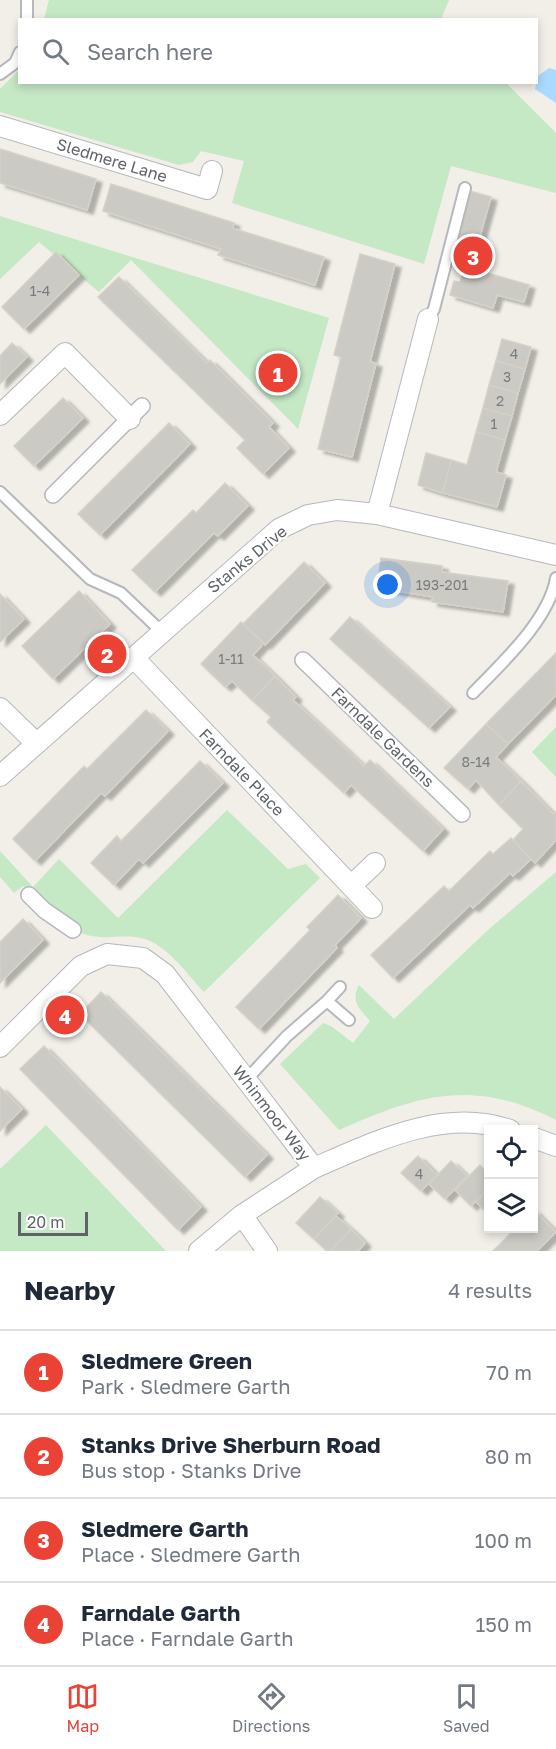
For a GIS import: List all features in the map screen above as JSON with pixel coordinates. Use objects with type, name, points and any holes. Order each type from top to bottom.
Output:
[{"type":"street","name":"Sledmere Lane","points":[[0,126],[207,189],[212,171]]},
{"type":"street","points":[[377,514],[428,319]]},
{"type":"street","points":[[0,415],[65,353],[136,412],[53,495]]},
{"type":"street","name":"Stanks Drive","points":[[0,776],[279,529],[308,515],[337,510],[377,514],[556,555]]},
{"type":"street","name":"Farndale Place","points":[[134,658],[372,908]]},
{"type":"street","name":"Farndale Gardens","points":[[303,660],[462,814]]},
{"type":"street","points":[[0,708],[36,743]]},
{"type":"street","points":[[351,886],[375,863]]},
{"type":"street","points":[[29,895],[44,910],[73,930]]},
{"type":"street","name":"Whinmoor Way","points":[[0,1047],[81,966],[108,954],[143,958],[165,974],[315,1168],[382,1138],[453,1121],[491,1125]]},
{"type":"street","points":[[538,1139],[556,1146]]},
{"type":"street","points":[[199,1251],[242,1215],[315,1168]]},
{"type":"street","points":[[242,1215],[267,1251]]},
{"type":"lane","points":[[27,0],[27,18]]},
{"type":"lane","points":[[0,74],[15,63],[18,56]]},
{"type":"lane","points":[[428,319],[434,309],[465,188]]},
{"type":"lane","points":[[0,492],[90,579],[121,593],[162,632]]},
{"type":"lane","points":[[473,693],[537,620],[554,593],[556,578]]},
{"type":"lane","points":[[246,1080],[287,1035],[340,987]]},
{"type":"lane","points":[[327,1001],[349,1020]]},
{"type":"green space","points":[[49,0],[449,0],[443,18],[44,18]]},
{"type":"green space","points":[[18,71],[18,84],[507,84],[556,133],[556,193],[451,166],[424,264],[232,203],[244,161],[201,151],[193,162],[179,165],[0,112],[0,89]]},
{"type":"green space","points":[[0,216],[329,318],[298,429],[131,260],[99,292],[39,242],[0,279]]},
{"type":"green space","points":[[556,727],[556,777],[532,752]]},
{"type":"green space","points":[[227,810],[288,869],[306,864],[320,878],[204,992],[177,962],[154,943],[128,936],[99,937],[78,931],[47,911],[23,886],[14,893],[0,877],[0,851],[33,887],[59,859],[118,918]]},
{"type":"green space","points":[[556,872],[556,1120],[526,1107],[498,1099],[472,1095],[447,1096],[395,1107],[339,1130],[280,1064],[323,1023],[331,1026],[353,1043],[370,1021],[357,1005],[356,991],[359,985],[394,1019],[488,930]]},
{"type":"green space","points":[[46,1125],[166,1251],[0,1251],[0,1169]]},
{"type":"water","points":[[549,68],[556,70],[556,103],[535,89],[538,76]]},
{"type":"building","points":[[0,149],[96,179],[87,210],[0,183]]},
{"type":"building","points":[[111,184],[234,223],[232,228],[324,257],[315,285],[218,255],[221,249],[103,211]]},
{"type":"building","points":[[470,191],[491,197],[478,243],[487,246],[480,271],[529,285],[524,302],[497,295],[493,308],[450,295],[454,281],[460,282],[464,268],[459,266],[466,242],[456,239]]},
{"type":"building","points":[[56,252],[79,275],[24,329],[2,307]]},
{"type":"building","points":[[360,254],[395,264],[370,362],[376,363],[352,457],[318,449],[341,357],[334,355]]},
{"type":"building","points":[[119,277],[207,363],[210,360],[273,423],[269,427],[289,448],[263,474],[237,448],[245,440],[98,297]]},
{"type":"building","points":[[502,339],[531,347],[525,369],[496,361]]},
{"type":"building","points":[[12,343],[27,357],[0,384],[0,356]]},
{"type":"building","points":[[496,361],[525,369],[518,393],[489,385]]},
{"type":"building","points":[[489,385],[518,393],[512,416],[483,408]]},
{"type":"building","points":[[63,398],[83,418],[34,466],[14,446]]},
{"type":"building","points":[[483,408],[512,416],[505,440],[476,432]]},
{"type":"building","points":[[169,423],[190,444],[100,535],[78,514]]},
{"type":"building","points":[[476,432],[505,440],[496,472],[506,475],[497,507],[443,493],[451,460],[467,465]]},
{"type":"building","points":[[426,453],[451,460],[443,493],[418,485]]},
{"type":"building","points":[[225,483],[248,506],[218,536],[214,533],[155,592],[132,570],[193,510],[196,513]]},
{"type":"building","points":[[381,558],[442,566],[442,572],[508,581],[503,612],[432,602],[433,597],[377,588]]},
{"type":"building","points":[[304,562],[325,583],[265,645],[243,624]]},
{"type":"building","points":[[79,591],[110,624],[53,679],[22,646]]},
{"type":"building","points":[[0,594],[24,619],[0,642]]},
{"type":"building","points":[[350,617],[450,707],[429,728],[330,639]]},
{"type":"building","points":[[241,622],[264,643],[253,655],[275,676],[252,700],[232,681],[225,687],[201,664]]},
{"type":"building","points":[[556,653],[556,695],[508,744],[486,724]]},
{"type":"building","points":[[275,676],[296,697],[293,700],[364,766],[370,760],[443,829],[423,851],[351,785],[344,793],[267,722],[271,717],[252,700]]},
{"type":"building","points":[[146,710],[168,731],[105,796],[101,793],[35,861],[13,839],[84,766],[87,769]]},
{"type":"building","points":[[486,724],[508,744],[496,757],[521,781],[499,805],[476,780],[468,789],[444,768]]},
{"type":"building","points":[[200,761],[223,783],[143,863],[139,859],[114,885],[91,863],[117,836],[121,841]]},
{"type":"building","points":[[521,781],[553,814],[556,811],[556,840],[535,863],[513,840],[523,829],[499,805]]},
{"type":"building","points":[[511,838],[531,859],[513,876],[510,873],[473,908],[470,905],[393,978],[371,955],[444,886],[449,891],[490,851],[493,854]]},
{"type":"building","points":[[338,895],[361,918],[335,945],[337,948],[259,1029],[236,1007],[310,930],[307,927]]},
{"type":"building","points":[[23,919],[43,940],[0,983],[0,942]]},
{"type":"building","points":[[101,992],[267,1155],[245,1177],[80,1014]]},
{"type":"building","points":[[64,1002],[79,1017],[67,1028],[52,1013]]},
{"type":"building","points":[[44,1046],[201,1207],[178,1230],[20,1069]]},
{"type":"building","points":[[0,1087],[22,1109],[0,1131]]},
{"type":"building","points":[[418,1156],[437,1175],[421,1191],[401,1173]]},
{"type":"building","points":[[451,1161],[467,1176],[445,1199],[429,1184]]},
{"type":"building","points":[[480,1165],[484,1170],[484,1193],[471,1206],[455,1190]]},
{"type":"building","points":[[484,1193],[484,1210],[476,1202]]},
{"type":"building","points":[[320,1197],[338,1213],[314,1239],[296,1223]]},
{"type":"building","points":[[538,1214],[556,1232],[537,1251],[493,1251],[511,1233],[538,1233]]},
{"type":"building","points":[[336,1216],[351,1229],[331,1251],[327,1251],[314,1239]]},
{"type":"building","points":[[351,1229],[365,1243],[358,1251],[331,1251]]},
{"type":"place","name":"Sledmere Garth","points":[[473,256]]},
{"type":"place","name":"Sledmere Green","points":[[278,373]]},
{"type":"place","name":"Stanks Drive Sherburn Road","points":[[107,654]]},
{"type":"place","name":"Farndale Garth","points":[[65,1015]]}]
